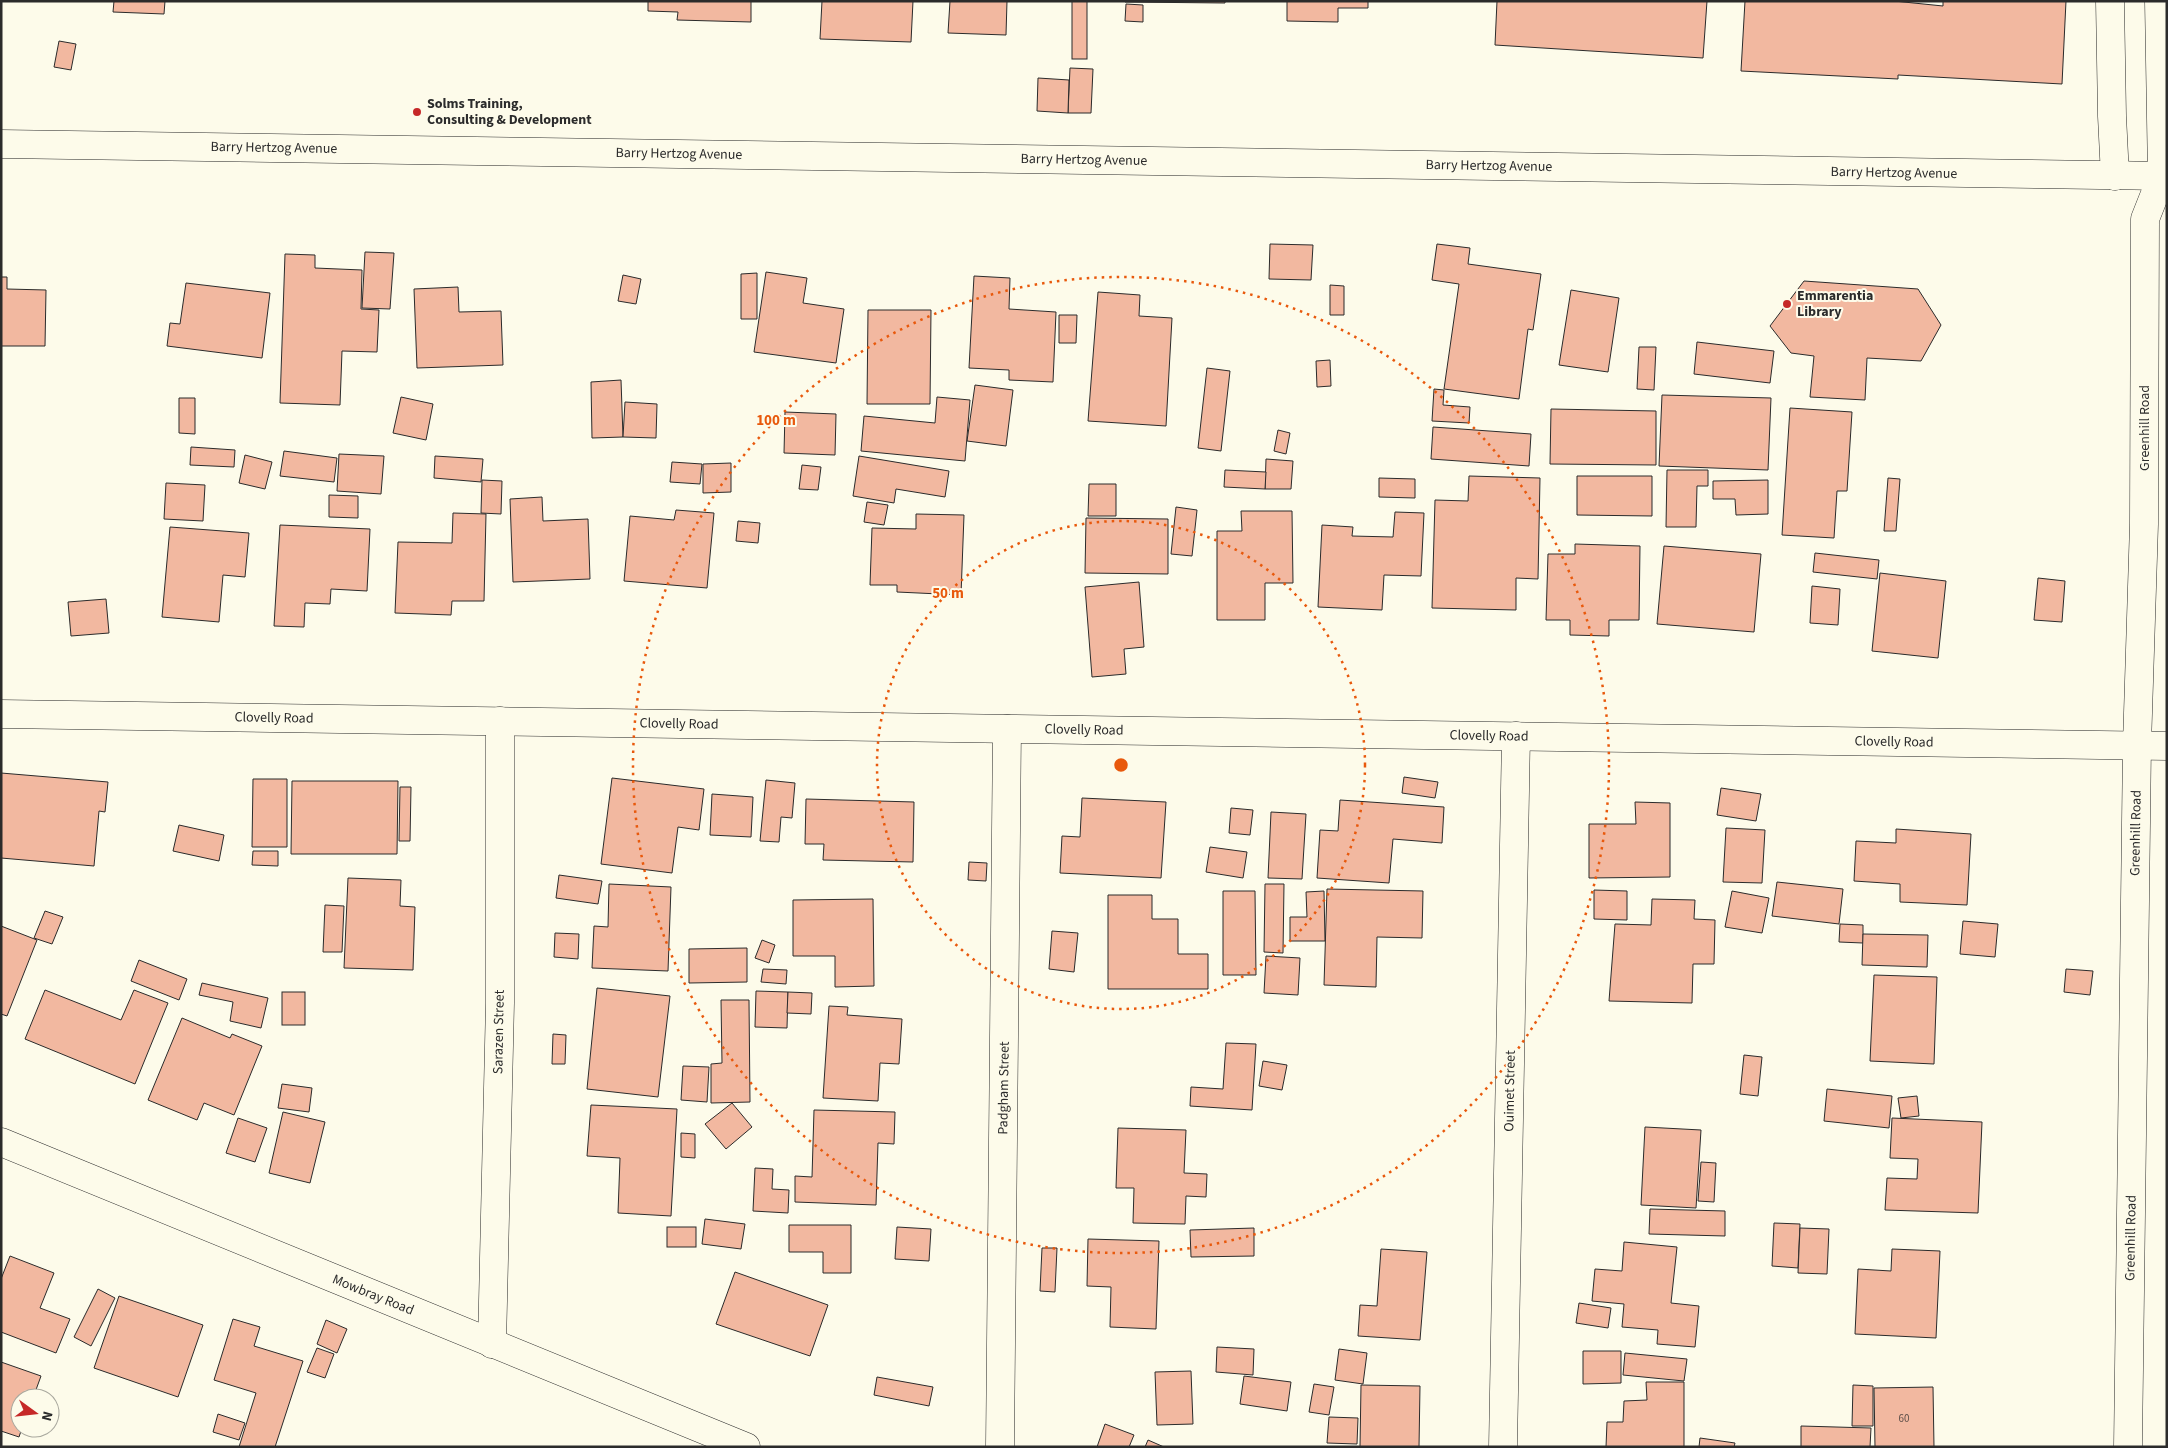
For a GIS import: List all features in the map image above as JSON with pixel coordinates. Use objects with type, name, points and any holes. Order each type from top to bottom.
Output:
[{"type":"street","points":[[2110,1],[2115,176],[2145,219]]},
{"type":"street","name":"Greenhill Road","points":[[2128,1447],[2137,745],[2144,524],[2145,219],[2164,176],[2160,1]]},
{"type":"street","name":"Barry Hertzog Avenue","points":[[1,144],[2164,176]]},
{"type":"street","name":"Clovelly Road","points":[[1,714],[2167,746]]},
{"type":"street","name":"Sarazen Street","points":[[492,1344],[500,1003],[500,721]]},
{"type":"street","name":"Padgham Street","points":[[1000,1447],[1007,729]]},
{"type":"street","name":"Ouimet Street","points":[[1503,1447],[1516,736]]},
{"type":"street","name":"Mowbray Road","points":[[1,1142],[746,1447]]},
{"type":"building","points":[[114,1],[165,1],[164,14],[113,12]]},
{"type":"building","points":[[648,1],[751,1],[751,22],[677,20],[678,12],[648,11]]},
{"type":"building","points":[[822,1],[913,1],[911,42],[820,39]]},
{"type":"building","points":[[950,1],[1007,1],[1006,35],[948,33]]},
{"type":"building","points":[[1072,1],[1087,1],[1087,59],[1072,59]]},
{"type":"building","points":[[1225,1],[1225,3],[1125,2]]},
{"type":"building","points":[[1287,1],[1368,1],[1368,8],[1338,8],[1338,22],[1287,21]]},
{"type":"building","points":[[1497,1],[1707,1],[1703,58],[1495,45]]},
{"type":"building","points":[[1745,1],[1894,1],[1943,6],[1943,1],[2066,1],[2062,84],[1898,75],[1898,79],[1741,71]]},
{"type":"building","points":[[1126,4],[1143,5],[1143,22],[1125,21]]},
{"type":"building","points":[[59,41],[76,44],[71,70],[54,67]]},
{"type":"building","points":[[1070,68],[1093,69],[1091,113],[1068,113]]},
{"type":"building","points":[[1038,78],[1069,80],[1068,113],[1037,111]]},
{"type":"building","points":[[1270,244],[1313,245],[1311,280],[1269,279]]},
{"type":"building","points":[[1437,244],[1470,248],[1468,264],[1541,274],[1533,330],[1528,329],[1519,399],[1444,389],[1459,284],[1432,280]]},
{"type":"building","points":[[365,252],[394,253],[390,309],[362,308]]},
{"type":"building","points":[[285,254],[315,255],[315,268],[362,270],[361,309],[379,310],[377,352],[342,351],[340,405],[280,403]]},
{"type":"building","points":[[766,272],[807,278],[803,303],[844,309],[836,363],[754,352]]},
{"type":"building","points":[[757,273],[757,319],[741,319],[741,274]]},
{"type":"building","points":[[623,275],[641,279],[636,304],[618,301]]},
{"type":"building","points":[[974,276],[1010,278],[1009,309],[1056,312],[1053,382],[1009,380],[1009,370],[969,368]]},
{"type":"building","points":[[1,277],[7,277],[7,289],[46,290],[45,346],[1,346]]},
{"type":"building","points":[[1804,281],[1918,289],[1941,325],[1921,361],[1867,358],[1865,400],[1810,397],[1814,356],[1791,353],[1770,326]]},
{"type":"building","points":[[186,283],[270,293],[262,358],[167,346],[170,323],[180,324]]},
{"type":"building","points":[[1330,285],[1344,286],[1344,315],[1330,315]]},
{"type":"building","points":[[458,287],[459,312],[501,311],[503,365],[417,368],[414,289]]},
{"type":"building","points":[[1571,290],[1619,298],[1608,372],[1559,365]]},
{"type":"building","points":[[1098,292],[1140,295],[1139,316],[1172,318],[1166,426],[1088,421]]},
{"type":"building","points":[[868,310],[931,310],[930,404],[867,404]]},
{"type":"building","points":[[1059,315],[1077,315],[1076,343],[1059,343]]},
{"type":"building","points":[[1697,342],[1774,351],[1770,383],[1694,374]]},
{"type":"building","points":[[1639,347],[1656,347],[1654,390],[1637,389]]},
{"type":"building","points":[[1330,360],[1331,386],[1317,387],[1316,361]]},
{"type":"building","points":[[1207,368],[1230,371],[1221,451],[1198,448]]},
{"type":"building","points":[[621,380],[623,437],[592,438],[591,382]]},
{"type":"building","points":[[975,385],[1013,390],[1006,446],[967,441]]},
{"type":"building","points":[[1434,389],[1444,390],[1443,405],[1470,407],[1469,423],[1432,421]]},
{"type":"building","points":[[1662,395],[1771,398],[1768,470],[1659,466]]},
{"type":"building","points":[[401,397],[433,404],[426,440],[393,433]]},
{"type":"building","points":[[937,397],[970,400],[965,461],[861,451],[864,416],[935,423]]},
{"type":"building","points":[[179,398],[195,398],[195,434],[179,433]]},
{"type":"building","points":[[625,402],[657,404],[656,438],[623,437]]},
{"type":"building","points":[[1790,408],[1852,412],[1847,491],[1837,491],[1834,538],[1782,535]]},
{"type":"building","points":[[1551,409],[1656,411],[1656,465],[1550,464]]},
{"type":"building","points":[[785,412],[836,414],[835,455],[784,453]]},
{"type":"building","points":[[1433,427],[1531,434],[1529,466],[1431,459]]},
{"type":"building","points":[[1278,430],[1290,433],[1286,454],[1274,451]]},
{"type":"building","points":[[191,447],[235,450],[234,467],[190,465]]},
{"type":"building","points":[[284,451],[337,458],[334,482],[280,476]]},
{"type":"building","points":[[339,454],[384,456],[381,494],[337,491]]},
{"type":"building","points":[[245,455],[272,462],[265,489],[239,483]]},
{"type":"building","points":[[435,456],[483,459],[481,482],[434,478]]},
{"type":"building","points":[[859,456],[949,471],[945,497],[896,489],[894,503],[853,496]]},
{"type":"building","points":[[1266,459],[1293,461],[1291,489],[1265,489]]},
{"type":"building","points":[[672,462],[702,464],[700,484],[670,482]]},
{"type":"building","points":[[731,463],[731,492],[703,493],[703,464]]},
{"type":"building","points":[[802,465],[821,467],[818,490],[799,489]]},
{"type":"building","points":[[1225,470],[1266,472],[1265,489],[1224,487]]},
{"type":"building","points":[[1667,470],[1708,470],[1708,486],[1697,486],[1696,527],[1666,527]]},
{"type":"building","points":[[1469,476],[1540,478],[1538,579],[1516,578],[1516,610],[1432,608],[1435,500],[1468,501]]},
{"type":"building","points":[[1577,476],[1652,476],[1652,516],[1577,515]]},
{"type":"building","points":[[1379,478],[1415,479],[1415,498],[1379,497]]},
{"type":"building","points":[[1888,478],[1900,479],[1896,531],[1884,531]]},
{"type":"building","points":[[482,480],[502,481],[501,514],[481,513]]},
{"type":"building","points":[[1768,480],[1768,514],[1736,515],[1735,499],[1713,499],[1713,481]]},
{"type":"building","points":[[166,483],[205,485],[203,521],[164,519]]},
{"type":"building","points":[[1089,484],[1116,484],[1116,516],[1088,516]]},
{"type":"building","points":[[329,495],[358,496],[358,518],[329,517]]},
{"type":"building","points":[[542,497],[543,521],[588,519],[590,579],[513,582],[510,499]]},
{"type":"building","points":[[867,502],[888,505],[884,525],[864,522]]},
{"type":"building","points":[[1176,507],[1197,510],[1192,556],[1171,554]]},
{"type":"building","points":[[676,510],[714,513],[707,588],[624,581],[630,516],[674,520]]},
{"type":"building","points":[[1241,511],[1292,511],[1293,583],[1265,583],[1265,620],[1217,620],[1217,531],[1242,531]]},
{"type":"building","points":[[1395,512],[1424,513],[1421,576],[1384,575],[1382,610],[1318,607],[1322,525],[1353,527],[1352,536],[1393,537]]},
{"type":"building","points":[[453,513],[486,514],[484,601],[452,601],[451,615],[395,613],[398,542],[452,543]]},
{"type":"building","points":[[916,514],[964,515],[961,595],[897,592],[897,585],[870,585],[872,528],[916,529]]},
{"type":"building","points":[[1086,518],[1168,519],[1168,574],[1085,573]]},
{"type":"building","points":[[738,521],[760,523],[758,543],[736,541]]},
{"type":"building","points":[[280,525],[370,529],[367,591],[331,589],[330,604],[305,603],[304,627],[274,626]]},
{"type":"building","points":[[170,527],[249,533],[245,577],[223,575],[219,622],[162,617]]},
{"type":"building","points":[[1575,544],[1640,546],[1639,620],[1609,620],[1609,636],[1570,635],[1570,620],[1546,620],[1548,554],[1575,554]]},
{"type":"building","points":[[1664,546],[1761,554],[1754,632],[1657,624]]},
{"type":"building","points":[[1815,553],[1879,560],[1877,579],[1813,572]]},
{"type":"building","points":[[1880,573],[1946,581],[1938,658],[1872,651]]},
{"type":"building","points":[[2038,578],[2065,581],[2062,622],[2034,620]]},
{"type":"building","points":[[1139,582],[1144,647],[1124,649],[1126,674],[1092,677],[1085,587]]},
{"type":"building","points":[[1812,586],[1840,589],[1838,625],[1810,623]]},
{"type":"building","points":[[106,599],[109,633],[71,636],[68,602]]},
{"type":"building","points":[[1,773],[108,782],[105,812],[99,811],[94,866],[1,858]]},
{"type":"building","points":[[1404,777],[1438,782],[1435,798],[1402,793]]},
{"type":"building","points":[[612,778],[704,789],[699,830],[678,827],[672,873],[601,864]]},
{"type":"building","points":[[253,779],[287,779],[287,847],[252,847]]},
{"type":"building","points":[[766,780],[795,783],[792,818],[781,817],[779,842],[760,841]]},
{"type":"building","points":[[292,781],[398,781],[397,854],[291,854]]},
{"type":"building","points":[[400,787],[411,787],[410,841],[399,841]]},
{"type":"building","points":[[1721,788],[1761,794],[1756,821],[1717,815]]},
{"type":"building","points":[[712,794],[753,797],[751,837],[710,835]]},
{"type":"building","points":[[1082,798],[1166,802],[1161,878],[1060,873],[1062,836],[1080,837]]},
{"type":"building","points":[[806,799],[914,802],[913,862],[823,860],[824,844],[805,844]]},
{"type":"building","points":[[1340,800],[1444,807],[1442,843],[1393,839],[1389,883],[1317,878],[1320,830],[1338,831]]},
{"type":"building","points":[[1635,802],[1670,803],[1670,877],[1589,878],[1589,824],[1636,824]]},
{"type":"building","points":[[1231,808],[1253,810],[1250,835],[1229,833]]},
{"type":"building","points":[[1271,812],[1306,814],[1302,879],[1268,878]]},
{"type":"building","points":[[179,825],[224,835],[219,861],[173,851]]},
{"type":"building","points":[[1726,828],[1765,830],[1762,883],[1723,882]]},
{"type":"building","points":[[1896,829],[1971,834],[1967,905],[1900,902],[1900,884],[1854,881],[1856,841],[1896,843]]},
{"type":"building","points":[[1210,847],[1247,852],[1243,878],[1206,872]]},
{"type":"building","points":[[253,851],[278,851],[278,866],[252,865]]},
{"type":"building","points":[[969,862],[987,863],[986,881],[968,880]]},
{"type":"building","points":[[559,875],[602,881],[598,904],[556,898]]},
{"type":"building","points":[[348,878],[401,880],[400,906],[415,907],[413,970],[344,968]]},
{"type":"building","points":[[1777,882],[1843,889],[1839,924],[1772,916]]},
{"type":"building","points":[[609,884],[671,887],[668,971],[592,968],[594,926],[608,927]]},
{"type":"building","points":[[1265,884],[1284,884],[1283,953],[1264,952]]},
{"type":"building","points":[[1327,889],[1423,891],[1422,938],[1377,937],[1376,987],[1324,985]]},
{"type":"building","points":[[1594,890],[1627,891],[1627,920],[1594,919]]},
{"type":"building","points":[[1223,891],[1255,891],[1256,975],[1223,975]]},
{"type":"building","points":[[1324,891],[1325,941],[1290,941],[1290,917],[1307,917],[1306,892]]},
{"type":"building","points":[[1732,891],[1769,898],[1762,933],[1725,927]]},
{"type":"building","points":[[1108,895],[1152,895],[1152,919],[1178,919],[1178,954],[1208,954],[1208,989],[1108,989]]},
{"type":"building","points":[[873,899],[874,986],[835,987],[835,956],[793,956],[793,900]]},
{"type":"building","points":[[1652,899],[1695,900],[1694,919],[1715,920],[1714,964],[1693,964],[1692,1003],[1609,1001],[1615,924],[1651,925]]},
{"type":"building","points":[[325,905],[344,906],[342,952],[323,952]]},
{"type":"building","points":[[45,911],[63,917],[52,944],[34,938]]},
{"type":"building","points":[[1963,921],[1998,924],[1995,957],[1960,954]]},
{"type":"building","points":[[1840,924],[1863,925],[1863,943],[1839,942]]},
{"type":"building","points":[[1,926],[37,940],[7,1016],[1,1014]]},
{"type":"building","points":[[1052,931],[1078,933],[1074,972],[1049,969]]},
{"type":"building","points":[[555,933],[579,934],[578,959],[554,957]]},
{"type":"building","points":[[1863,934],[1928,935],[1927,967],[1862,965]]},
{"type":"building","points":[[762,940],[775,945],[769,963],[755,958]]},
{"type":"building","points":[[747,948],[747,982],[689,983],[689,949]]},
{"type":"building","points":[[1266,956],[1300,958],[1298,995],[1264,993]]},
{"type":"building","points":[[139,960],[187,979],[179,1000],[131,981]]},
{"type":"building","points":[[763,969],[787,970],[786,984],[761,982]]},
{"type":"building","points":[[2066,969],[2093,971],[2090,995],[2064,992]]},
{"type":"building","points":[[1874,975],[1937,977],[1934,1064],[1870,1061]]},
{"type":"building","points":[[202,983],[268,998],[261,1028],[230,1021],[233,1002],[199,995]]},
{"type":"building","points":[[597,988],[670,996],[658,1097],[587,1089]]},
{"type":"building","points":[[45,990],[121,1020],[134,990],[168,1003],[135,1084],[25,1039]]},
{"type":"building","points":[[756,991],[788,992],[787,1028],[755,1027]]},
{"type":"building","points":[[282,992],[305,992],[305,1025],[282,1025]]},
{"type":"building","points":[[788,992],[812,993],[811,1014],[787,1013]]},
{"type":"building","points":[[721,1000],[749,1000],[750,1102],[711,1103],[711,1064],[722,1063]]},
{"type":"building","points":[[829,1006],[848,1007],[847,1015],[902,1019],[899,1064],[880,1063],[878,1101],[823,1098]]},
{"type":"building","points":[[182,1018],[230,1038],[232,1034],[262,1046],[234,1115],[204,1103],[197,1120],[148,1100]]},
{"type":"building","points":[[553,1034],[566,1035],[565,1064],[552,1064]]},
{"type":"building","points":[[1226,1043],[1256,1044],[1252,1110],[1190,1106],[1191,1087],[1223,1089]]},
{"type":"building","points":[[1744,1055],[1762,1057],[1758,1096],[1740,1094]]},
{"type":"building","points":[[1263,1061],[1287,1065],[1282,1090],[1259,1086]]},
{"type":"building","points":[[683,1066],[709,1067],[707,1102],[681,1100]]},
{"type":"building","points":[[282,1084],[312,1088],[309,1112],[278,1108]]},
{"type":"building","points":[[1827,1089],[1892,1096],[1889,1128],[1824,1121]]},
{"type":"building","points":[[1917,1096],[1919,1116],[1901,1118],[1898,1098]]},
{"type":"building","points":[[732,1103],[752,1127],[726,1149],[705,1124]]},
{"type":"building","points":[[591,1105],[677,1109],[671,1216],[618,1213],[620,1158],[587,1156]]},
{"type":"building","points":[[814,1110],[895,1112],[894,1144],[878,1143],[876,1205],[795,1202],[795,1176],[812,1177]]},
{"type":"building","points":[[283,1112],[325,1122],[310,1183],[269,1173]]},
{"type":"building","points":[[238,1118],[267,1128],[255,1162],[226,1153]]},
{"type":"building","points":[[1892,1118],[1982,1122],[1978,1213],[1885,1210],[1887,1178],[1917,1179],[1918,1159],[1890,1158]]},
{"type":"building","points":[[1645,1127],[1701,1130],[1696,1208],[1641,1205]]},
{"type":"building","points":[[1118,1128],[1186,1130],[1184,1173],[1207,1174],[1206,1197],[1186,1196],[1185,1224],[1133,1223],[1134,1188],[1116,1188]]},
{"type":"building","points":[[681,1133],[695,1134],[695,1158],[681,1157]]},
{"type":"building","points":[[1701,1162],[1716,1163],[1714,1202],[1698,1201]]},
{"type":"building","points":[[755,1168],[773,1169],[772,1189],[789,1190],[788,1213],[753,1211]]},
{"type":"building","points":[[1650,1209],[1725,1211],[1725,1236],[1649,1234]]},
{"type":"building","points":[[705,1219],[745,1224],[741,1249],[702,1244]]},
{"type":"building","points":[[1774,1223],[1800,1224],[1798,1268],[1772,1266]]},
{"type":"building","points":[[789,1225],[851,1225],[851,1273],[823,1273],[823,1252],[789,1252]]},
{"type":"building","points":[[667,1227],[696,1227],[696,1247],[667,1247]]},
{"type":"building","points":[[897,1227],[931,1229],[929,1261],[895,1259]]},
{"type":"building","points":[[1254,1228],[1254,1256],[1191,1257],[1190,1230]]},
{"type":"building","points":[[1800,1228],[1829,1229],[1827,1274],[1798,1273]]},
{"type":"building","points":[[1088,1239],[1159,1241],[1156,1329],[1110,1327],[1111,1287],[1087,1286]]},
{"type":"building","points":[[1624,1242],[1677,1247],[1671,1303],[1699,1306],[1695,1347],[1657,1344],[1658,1330],[1622,1327],[1624,1304],[1592,1301],[1595,1269],[1622,1271]]},
{"type":"building","points":[[1042,1248],[1057,1248],[1055,1292],[1040,1291]]},
{"type":"building","points":[[1381,1249],[1427,1252],[1420,1340],[1358,1336],[1360,1305],[1377,1306]]},
{"type":"building","points":[[1892,1249],[1940,1251],[1936,1338],[1855,1334],[1858,1269],[1891,1271]]},
{"type":"building","points":[[10,1256],[54,1273],[40,1308],[70,1319],[56,1353],[1,1332],[1,1279]]},
{"type":"building","points":[[735,1272],[828,1305],[810,1356],[716,1324]]},
{"type":"building","points":[[98,1289],[115,1298],[91,1346],[74,1337]]},
{"type":"building","points":[[119,1296],[203,1325],[178,1397],[94,1368]]},
{"type":"building","points":[[1579,1303],[1611,1308],[1608,1328],[1576,1323]]},
{"type":"building","points":[[233,1319],[260,1327],[254,1346],[303,1361],[275,1447],[239,1447],[256,1393],[214,1380]]},
{"type":"building","points":[[326,1320],[347,1329],[337,1353],[317,1344]]},
{"type":"building","points":[[1217,1347],[1254,1349],[1253,1375],[1216,1372]]},
{"type":"building","points":[[317,1348],[334,1354],[325,1378],[307,1372]]},
{"type":"building","points":[[1339,1349],[1367,1353],[1363,1384],[1335,1380]]},
{"type":"building","points":[[1583,1351],[1621,1351],[1621,1383],[1583,1384]]},
{"type":"building","points":[[1625,1353],[1687,1359],[1684,1381],[1623,1375]]},
{"type":"building","points":[[1,1362],[41,1376],[37,1388],[10,1388],[10,1434],[1,1431]]},
{"type":"building","points":[[1191,1371],[1193,1424],[1157,1425],[1155,1372]]},
{"type":"building","points":[[1244,1376],[1291,1382],[1287,1411],[1240,1404]]},
{"type":"building","points":[[877,1377],[933,1387],[929,1406],[874,1395]]},
{"type":"building","points":[[1646,1382],[1684,1382],[1684,1447],[1606,1447],[1607,1422],[1623,1422],[1624,1401],[1647,1400]]},
{"type":"building","points":[[1314,1384],[1334,1387],[1329,1415],[1309,1412]]},
{"type":"building","points":[[1361,1385],[1420,1386],[1419,1447],[1360,1447]]},
{"type":"building","points":[[1853,1385],[1873,1386],[1873,1426],[1852,1426]]},
{"type":"building","points":[[1933,1387],[1934,1447],[1875,1447],[1874,1388]]},
{"type":"building","points":[[218,1414],[245,1423],[239,1440],[213,1432]]},
{"type":"building","points":[[1329,1417],[1358,1418],[1357,1444],[1327,1443]]},
{"type":"building","points":[[1105,1424],[1134,1435],[1129,1447],[1097,1447]]},
{"type":"building","points":[[1801,1426],[1871,1428],[1870,1447],[1801,1447]]},
{"type":"building","points":[[1700,1438],[1735,1443],[1734,1447],[1699,1447]]},
{"type":"building","points":[[1148,1440],[1164,1447],[1145,1447]]},
{"type":"place","name":"Solms Training, Consulting & Development","points":[[417,112]]},
{"type":"place","name":"Emmarentia Library","points":[[1787,304]]}]
